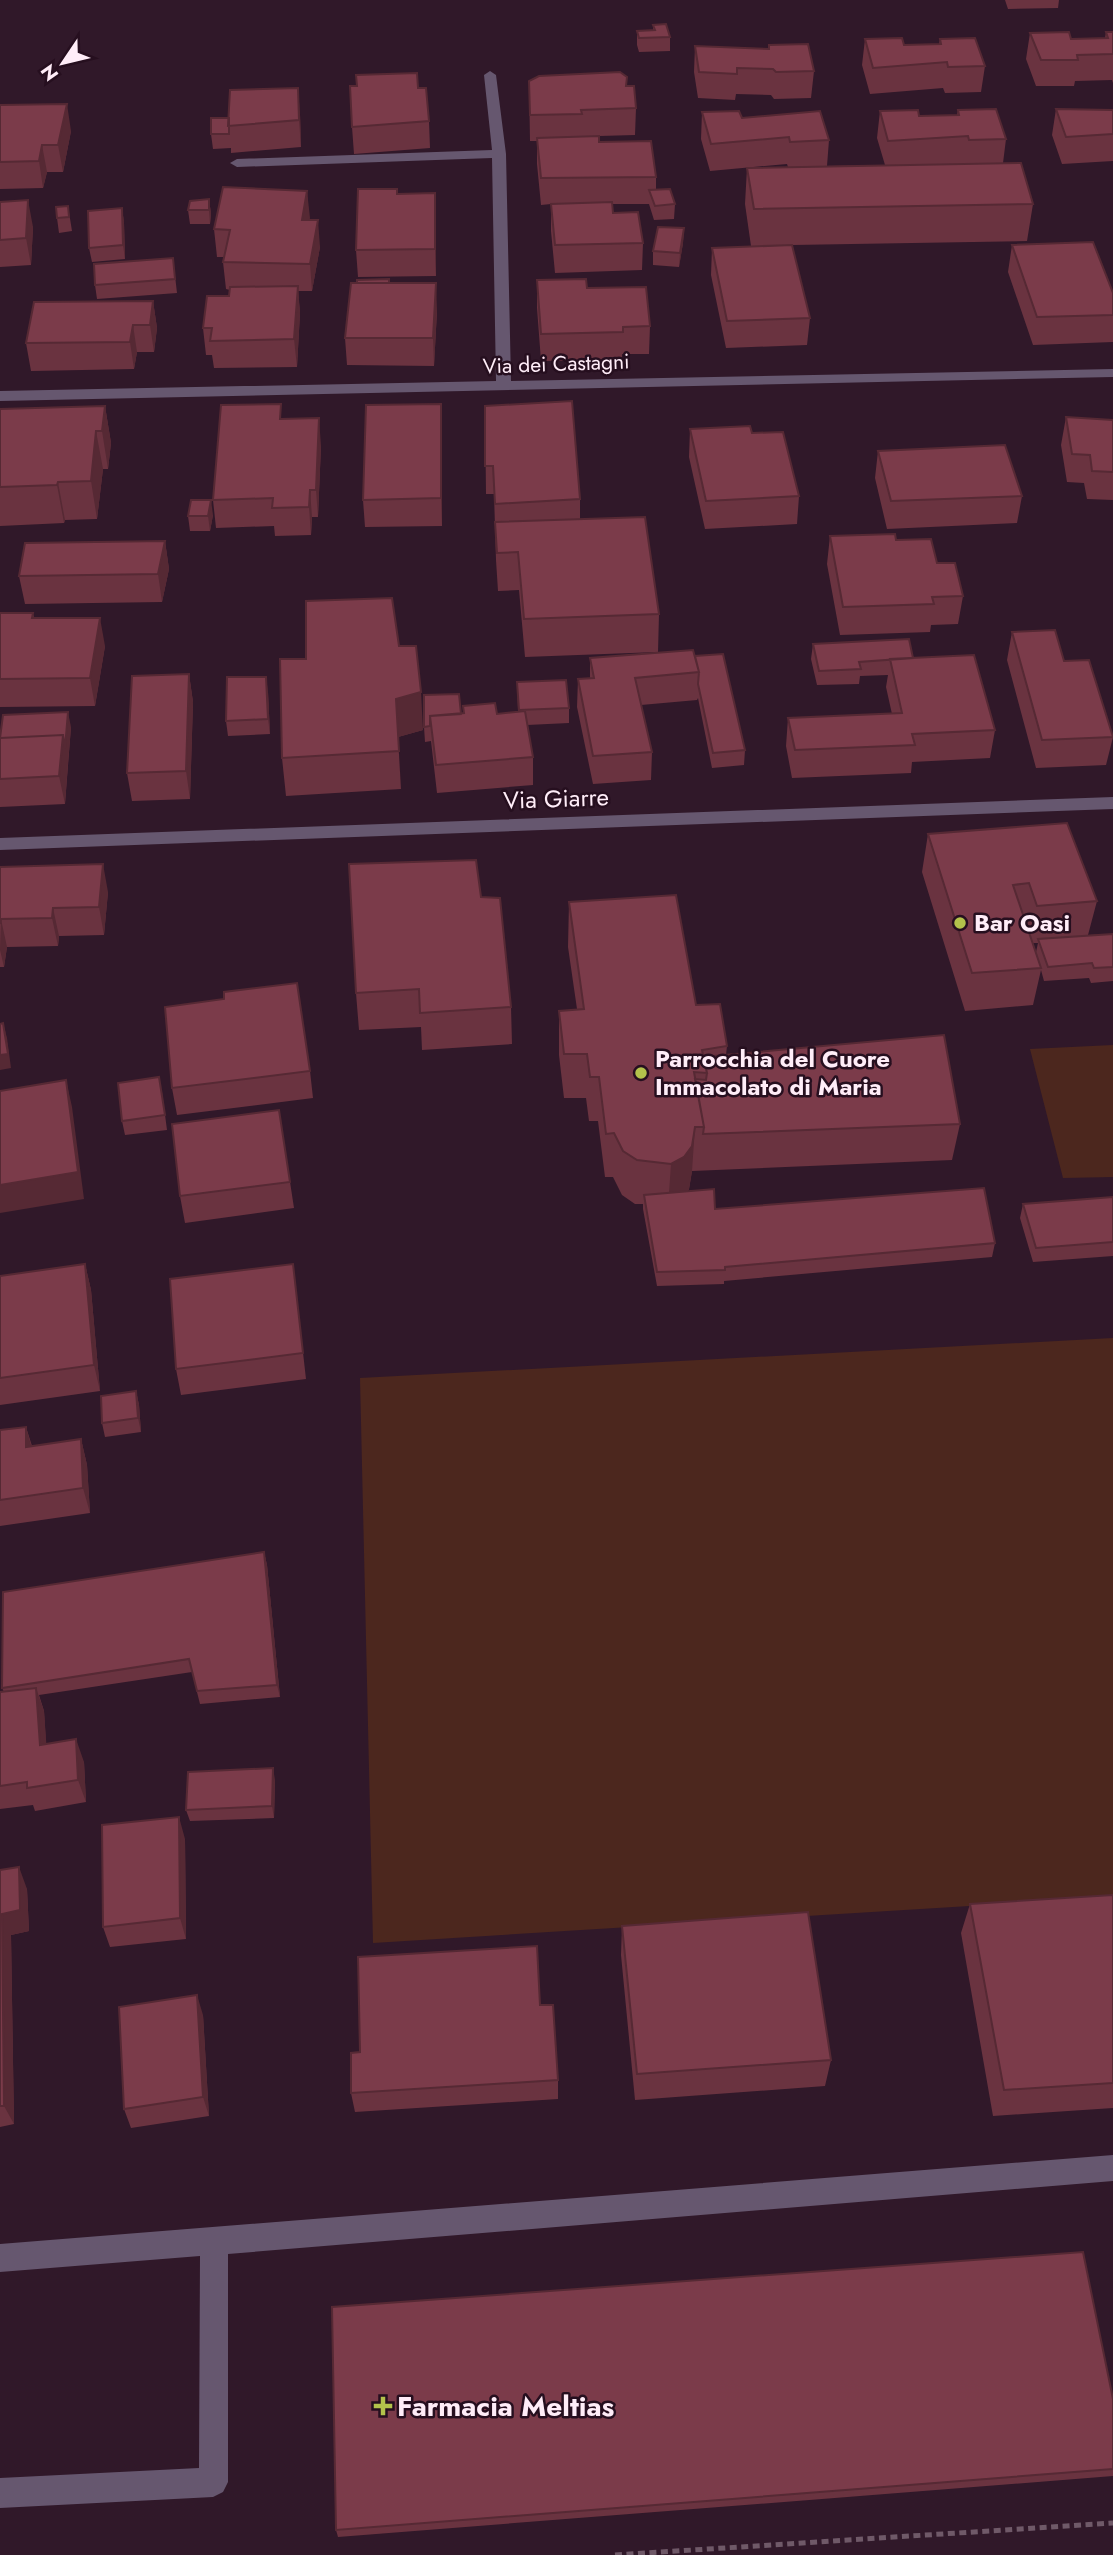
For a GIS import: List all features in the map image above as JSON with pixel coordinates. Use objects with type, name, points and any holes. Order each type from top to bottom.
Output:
[{"type":"street","points":[[490,75],[499,154],[504,387]]},
{"type":"street","points":[[237,163],[499,154]]},
{"type":"street","name":"Via dei Castagni","points":[[0,396],[1113,373]]},
{"type":"street","name":"Via Giarre","points":[[0,844],[1113,803]]},
{"type":"street","points":[[0,2258],[1113,2168]]},
{"type":"street","points":[[0,2493],[213,2482],[214,2241]]},
{"type":"path","points":[[615,2555],[1113,2523]]},
{"type":"shaded area","points":[[1113,1045],[1113,1177],[1063,1178],[1030,1049]]},
{"type":"shaded area","points":[[1113,1338],[1113,1897],[373,1943],[360,1378]]},
{"type":"building","points":[[666,24],[670,37],[639,38],[637,31],[655,30],[653,25]]},
{"type":"building","points":[[1069,32],[1071,39],[1108,38],[1106,32],[1113,32],[1113,54],[1077,55],[1078,60],[1041,60],[1030,33]]},
{"type":"building","points":[[902,38],[904,45],[941,44],[940,39],[975,38],[985,66],[948,67],[947,62],[873,68],[865,39]]},
{"type":"building","points":[[808,44],[814,71],[776,72],[773,69],[737,68],[737,74],[699,72],[695,46],[769,49],[769,45]]},
{"type":"building","points":[[620,72],[627,77],[626,86],[634,86],[636,108],[581,110],[582,114],[530,115],[529,81],[539,76]]},
{"type":"building","points":[[417,73],[418,88],[426,88],[429,121],[352,127],[350,86],[357,86],[356,75]]},
{"type":"building","points":[[298,88],[299,120],[228,126],[230,90]]},
{"type":"building","points":[[67,104],[58,145],[42,145],[39,161],[0,162],[0,105]]},
{"type":"building","points":[[996,109],[1006,139],[969,140],[968,136],[888,141],[880,111],[918,110],[919,116],[959,115],[958,110]]},
{"type":"building","points":[[1056,109],[1113,110],[1113,134],[1066,137]]},
{"type":"building","points":[[739,111],[742,118],[820,111],[829,140],[790,142],[789,137],[711,144],[702,112]]},
{"type":"building","points":[[211,118],[229,118],[229,134],[211,134]]},
{"type":"building","points":[[599,136],[599,142],[651,141],[656,177],[541,178],[537,138]]},
{"type":"building","points":[[1021,163],[1033,204],[754,209],[747,168]]},
{"type":"building","points":[[223,187],[307,191],[302,220],[318,220],[310,264],[223,262],[230,230],[214,229]]},
{"type":"building","points":[[358,189],[397,189],[397,194],[435,193],[435,249],[356,250]]},
{"type":"building","points":[[670,189],[675,204],[655,206],[649,190]]},
{"type":"building","points":[[209,199],[209,210],[188,210],[190,201]]},
{"type":"building","points":[[28,200],[26,238],[0,240],[0,202]]},
{"type":"building","points":[[612,202],[613,213],[638,212],[643,243],[555,245],[551,204]]},
{"type":"building","points":[[68,206],[69,217],[57,218],[56,207]]},
{"type":"building","points":[[122,208],[123,245],[89,248],[88,211]]},
{"type":"building","points":[[658,227],[684,228],[680,253],[653,251]]},
{"type":"building","points":[[1093,242],[1113,293],[1113,315],[1037,317],[1012,245]]},
{"type":"building","points":[[792,245],[810,318],[727,321],[712,248]]},
{"type":"building","points":[[173,258],[175,279],[95,285],[94,264]]},
{"type":"building","points":[[389,279],[389,283],[357,283],[357,280]]},
{"type":"building","points":[[586,279],[587,288],[646,287],[650,326],[623,327],[623,332],[541,334],[537,280]]},
{"type":"building","points":[[351,283],[436,283],[433,338],[345,338]]},
{"type":"building","points":[[298,286],[294,339],[210,341],[212,328],[203,328],[207,296],[229,296],[230,287]]},
{"type":"building","points":[[153,301],[150,325],[133,325],[130,342],[26,343],[34,302]]},
{"type":"building","points":[[572,401],[580,499],[495,504],[493,466],[485,466],[485,406]]},
{"type":"building","points":[[281,404],[280,419],[319,418],[316,490],[310,490],[309,507],[272,508],[273,498],[213,500],[221,405]]},
{"type":"building","points":[[441,404],[441,498],[363,500],[366,405]]},
{"type":"building","points":[[105,406],[102,431],[96,431],[91,481],[0,487],[0,409]]},
{"type":"building","points":[[1066,417],[1113,420],[1113,472],[1092,471],[1090,455],[1072,454]]},
{"type":"building","points":[[750,426],[752,433],[783,432],[799,496],[706,501],[690,429]]},
{"type":"building","points":[[1005,445],[1022,496],[891,501],[878,451]]},
{"type":"building","points":[[191,500],[211,500],[208,516],[188,516]]},
{"type":"building","points":[[645,517],[659,614],[524,619],[518,552],[497,553],[495,522]]},
{"type":"building","points":[[895,534],[896,540],[931,539],[937,563],[955,563],[963,596],[932,597],[934,604],[843,607],[830,536]]},
{"type":"building","points":[[165,541],[158,574],[19,576],[25,543]]},
{"type":"building","points":[[392,598],[399,646],[416,646],[421,692],[396,699],[399,751],[282,758],[280,659],[306,659],[306,601]]},
{"type":"building","points":[[0,613],[33,613],[32,618],[100,618],[90,678],[0,679]]},
{"type":"building","points":[[1055,630],[1064,661],[1089,660],[1113,737],[1042,740],[1012,632]]},
{"type":"building","points":[[909,639],[913,658],[859,662],[861,669],[819,671],[813,644]]},
{"type":"building","points":[[693,650],[699,672],[635,678],[652,752],[593,756],[578,679],[594,678],[590,658]]},
{"type":"building","points":[[723,654],[745,750],[713,753],[698,684],[699,672],[695,656]]},
{"type":"building","points":[[974,655],[995,730],[912,734],[915,745],[795,750],[788,718],[902,713],[890,659]]},
{"type":"building","points":[[189,674],[186,771],[127,773],[132,676]]},
{"type":"building","points":[[227,677],[266,677],[268,719],[226,721]]},
{"type":"building","points":[[566,680],[569,708],[519,710],[517,682]]},
{"type":"building","points":[[459,694],[461,714],[430,716],[430,726],[424,727],[424,695]]},
{"type":"building","points":[[495,703],[497,714],[525,711],[533,757],[436,765],[430,716],[464,713],[463,706]]},
{"type":"building","points":[[68,712],[65,748],[63,735],[0,738],[3,715]]},
{"type":"building","points":[[63,735],[59,776],[0,779],[0,738]]},
{"type":"building","points":[[1067,823],[1097,901],[1037,906],[1029,883],[1013,885],[1041,968],[972,973],[928,834]]},
{"type":"building","points":[[476,860],[481,897],[500,898],[511,1007],[420,1013],[419,989],[356,993],[349,864]]},
{"type":"building","points":[[103,864],[99,907],[53,908],[52,918],[1,919],[0,924],[0,867]]},
{"type":"building","name":"Parrocchia del Cuore Immacolato di Maria","points":[[676,895],[696,1005],[720,1004],[727,1046],[702,1050],[707,1073],[694,1072],[704,1127],[695,1127],[692,1146],[684,1157],[671,1164],[637,1160],[623,1151],[614,1133],[606,1134],[599,1077],[590,1077],[587,1054],[564,1054],[559,1011],[584,1009],[569,902]]},
{"type":"building","points":[[1113,934],[1113,967],[1094,968],[1092,963],[1048,967],[1038,939]]},
{"type":"building","points":[[297,983],[310,1071],[172,1088],[165,1007],[224,999],[224,992]]},
{"type":"building","points":[[3,1023],[8,1054],[0,1055],[0,1024]]},
{"type":"building","points":[[944,1035],[960,1124],[703,1134],[695,1079],[706,1080],[703,1057]]},
{"type":"building","points":[[159,1077],[165,1115],[122,1121],[118,1083]]},
{"type":"building","points":[[66,1080],[78,1172],[0,1185],[0,1091]]},
{"type":"building","points":[[279,1110],[290,1182],[180,1196],[172,1124]]},
{"type":"building","points":[[984,1188],[995,1243],[725,1267],[725,1270],[657,1272],[644,1195],[714,1189],[715,1209]]},
{"type":"building","points":[[1113,1197],[1113,1242],[1036,1248],[1023,1204]]},
{"type":"building","points":[[85,1264],[94,1365],[0,1378],[0,1276]]},
{"type":"building","points":[[293,1264],[303,1353],[176,1369],[170,1279]]},
{"type":"building","points":[[136,1391],[138,1418],[102,1423],[101,1396]]},
{"type":"building","points":[[26,1427],[26,1447],[81,1439],[83,1488],[0,1500],[0,1430]]},
{"type":"building","points":[[264,1552],[277,1685],[197,1691],[189,1659],[2,1688],[3,1592]]},
{"type":"building","points":[[36,1688],[40,1745],[76,1739],[78,1780],[27,1788],[27,1782],[0,1786],[0,1692]]},
{"type":"building","points":[[273,1768],[272,1806],[186,1810],[188,1772]]},
{"type":"building","points":[[179,1817],[180,1918],[103,1927],[102,1825]]},
{"type":"building","points":[[19,1867],[20,1910],[2,1914],[4,2106],[0,2106],[0,1870]]},
{"type":"building","points":[[1113,1895],[1113,2083],[1004,2090],[970,1904]]},
{"type":"building","points":[[808,1912],[831,2060],[637,2074],[622,1926]]},
{"type":"building","points":[[537,1946],[540,2005],[553,2005],[558,2080],[351,2093],[351,2053],[360,2052],[358,1957]]},
{"type":"building","points":[[197,1995],[203,2097],[124,2109],[119,2007]]},
{"type":"building","points":[[1083,2252],[1113,2399],[1113,2469],[336,2530],[332,2307]]},
{"type":"place","name":"Bar Oasi","points":[[960,923]]},
{"type":"place","name":"Parrocchia del Cuore Immacolato di Maria","points":[[641,1073]]},
{"type":"place","name":"Farmacia Meltias","points":[[383,2406]]}]
